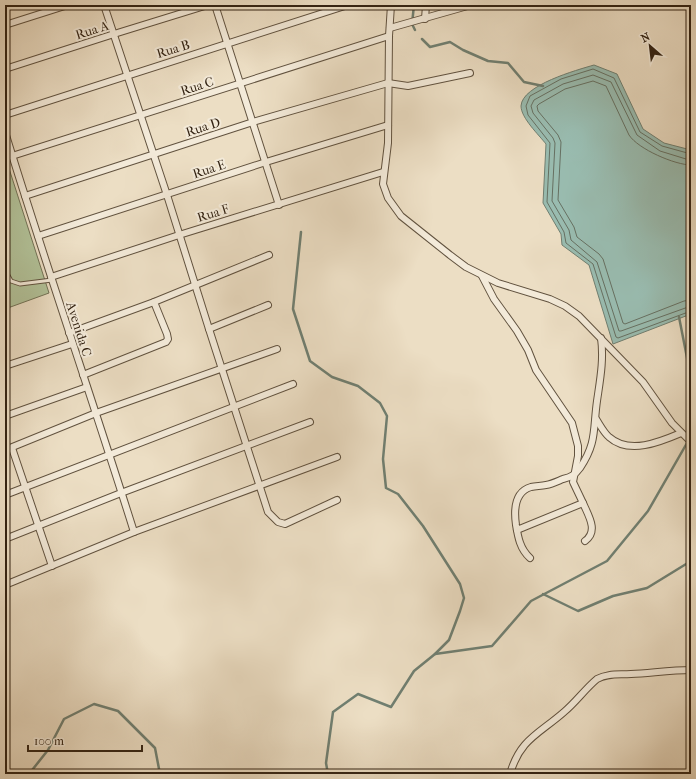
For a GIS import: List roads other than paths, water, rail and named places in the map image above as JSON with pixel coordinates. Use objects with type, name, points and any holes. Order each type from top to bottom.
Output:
[{"type":"street","points":[[5,25],[68,5]]},
{"type":"street","points":[[104,5],[167,195],[208,329],[268,512],[278,522],[285,524],[337,500]]},
{"type":"street","name":"Rua A","points":[[5,69],[208,5]]},
{"type":"street","points":[[215,5],[279,205]]},
{"type":"street","name":"Rua B","points":[[5,115],[348,5]]},
{"type":"street","points":[[392,5],[389,36],[388,143],[384,172],[384,190],[393,206],[401,216],[450,255],[482,276],[498,283],[550,299],[565,306],[579,316],[643,382],[663,411],[681,433],[691,442]]},
{"type":"street","points":[[425,18],[426,5]]},
{"type":"street","points":[[390,28],[470,5]]},
{"type":"street","name":"Rua C","points":[[12,156],[389,36]]},
{"type":"street","points":[[388,84],[408,86],[470,73]]},
{"type":"street","name":"Rua D","points":[[25,196],[253,122],[388,84]]},
{"type":"street","name":"Rua E","points":[[38,236],[266,162],[388,125]]},
{"type":"street","name":"Avenida C","points":[[5,132],[51,279],[110,454],[134,532]]},
{"type":"street","name":"Rua F","points":[[51,279],[179,235],[384,172]]},
{"type":"street","points":[[69,333],[154,302],[269,255]]},
{"type":"street","points":[[482,276],[494,299],[517,330],[528,350],[536,370],[572,423],[578,446],[578,462],[573,482],[583,503],[592,528],[590,538],[585,541]]},
{"type":"street","points":[[83,375],[166,342],[168,339],[167,334],[154,302]]},
{"type":"street","points":[[208,329],[268,305]]},
{"type":"street","points":[[530,558],[520,545],[514,511],[515,505],[522,492],[530,487],[545,485],[574,476],[589,454],[594,435],[603,364],[601,338]]},
{"type":"street","points":[[5,366],[72,344]]},
{"type":"street","points":[[5,450],[96,413],[277,349]]},
{"type":"street","points":[[5,495],[293,384]]},
{"type":"street","points":[[5,416],[87,387]]},
{"type":"street","points":[[596,420],[608,436],[620,444],[630,446],[646,445],[681,433]]},
{"type":"street","points":[[5,539],[310,422]]},
{"type":"street","points":[[12,448],[52,566]]},
{"type":"street","points":[[5,585],[134,532],[337,458]]},
{"type":"street","points":[[517,530],[583,503]]},
{"type":"street","points":[[510,774],[522,747],[531,737],[565,711],[597,679],[602,676],[612,674],[691,670]]},
{"type":"lane","points":[[5,270],[10,280],[20,284],[51,279]]},
{"type":"water","points":[[594,65],[617,74],[643,129],[664,143],[691,150],[691,314],[613,344],[589,265],[562,245],[561,234],[543,203],[546,144],[527,121],[521,106],[524,98],[530,91],[540,85]]},
{"type":"waterway","points":[[414,5],[412,24],[415,30]]},
{"type":"waterway","points":[[422,39],[430,47],[450,42],[463,50],[488,61],[508,63],[524,82],[543,86]]},
{"type":"waterway","points":[[301,232],[293,309],[310,361],[332,377],[358,386],[380,403],[387,416],[383,459],[386,488],[398,494],[423,526],[460,584],[464,598],[460,611],[449,640],[435,654]]},
{"type":"waterway","points":[[679,317],[691,378]]},
{"type":"waterway","points":[[328,774],[326,763],[333,712],[358,694],[391,707],[414,671],[435,654],[492,646],[531,601],[607,561],[648,511],[691,436]]},
{"type":"waterway","points":[[543,594],[578,611],[613,596],[647,588],[691,561]]},
{"type":"waterway","points":[[29,774],[48,750],[64,719],[94,704],[118,711],[155,748],[160,774]]}]
